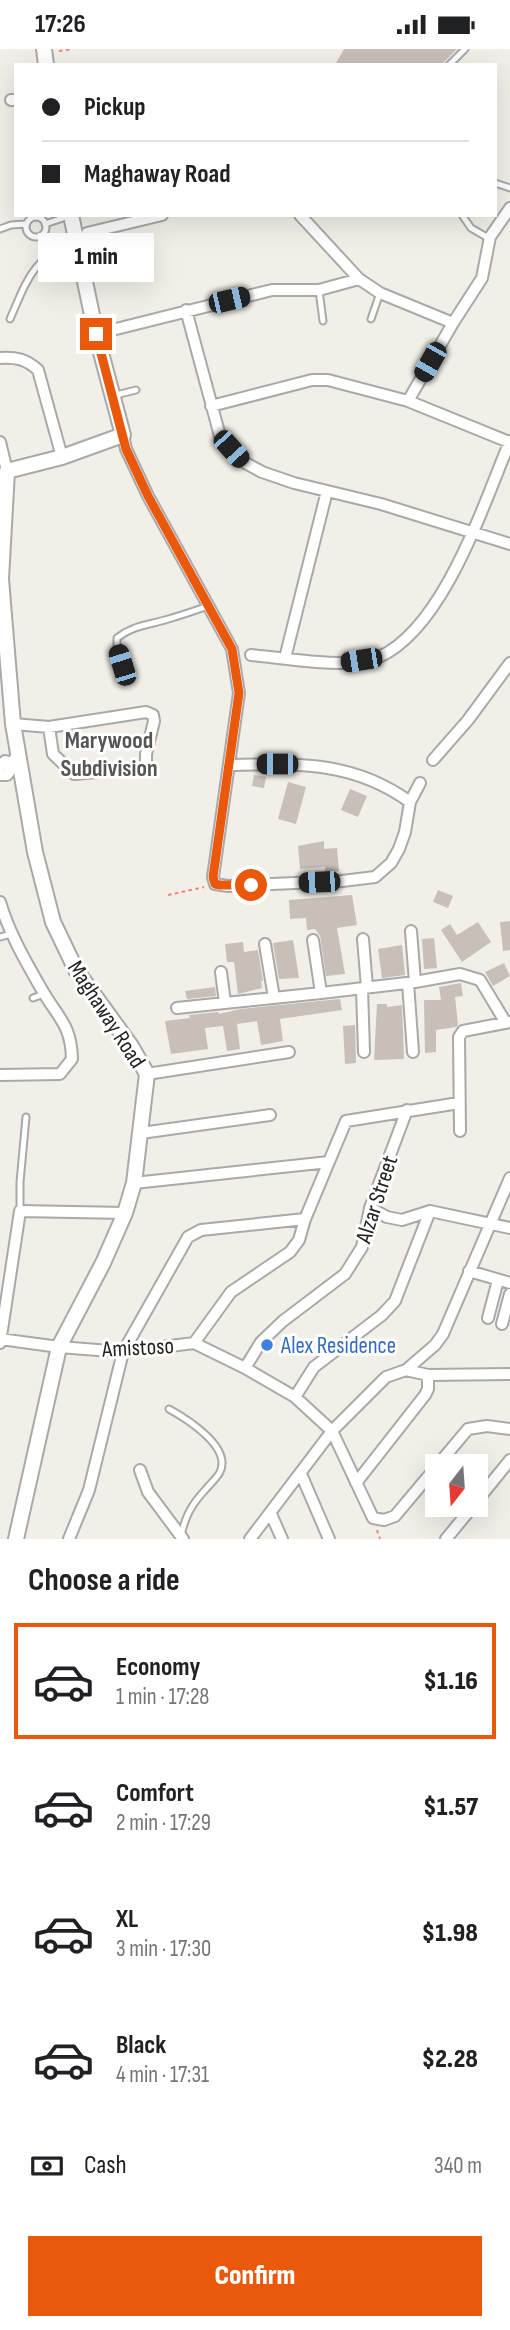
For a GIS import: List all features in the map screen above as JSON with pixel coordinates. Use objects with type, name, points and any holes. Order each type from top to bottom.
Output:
[{"type":"street","points":[[408,401],[482,278],[490,239],[510,208]]},
{"type":"street","points":[[70,217],[96,334],[126,449],[148,496],[232,649],[239,693],[213,877],[215,884],[228,886],[375,877],[391,863],[399,849],[410,802],[420,783]]},
{"type":"street","points":[[87,233],[154,217]]},
{"type":"street","points":[[302,217],[359,279],[380,293],[453,323]]},
{"type":"street","points":[[96,334],[272,290],[319,290],[359,279]]},
{"type":"street","points":[[186,310],[220,436],[242,461],[262,472],[381,504],[510,544]]},
{"type":"street","points":[[0,358],[13,357],[29,362],[38,370],[62,457]]},
{"type":"street","points":[[211,407],[312,380],[328,380],[408,401],[510,442],[439,601],[403,641],[378,657],[343,663],[251,655]]},
{"type":"street","points":[[0,442],[7,471],[62,457],[123,435]]},
{"type":"street","name":"Maghaway Road","points":[[7,471],[1,579],[13,724],[5,767],[35,852],[53,922],[76,970],[131,1046],[147,1074],[134,1183],[125,1213],[103,1263],[59,1347],[16,1539]]},
{"type":"street","points":[[285,658],[327,491]]},
{"type":"street","points":[[433,760],[510,663]]},
{"type":"street","points":[[13,724],[48,727],[146,712],[154,718],[146,754],[146,768],[134,770],[74,774],[53,754],[48,727]]},
{"type":"street","points":[[229,765],[313,765],[340,769],[389,787],[410,802]]},
{"type":"street","points":[[0,902],[6,935],[64,1022],[72,1059],[60,1075],[0,1075]]},
{"type":"street","points":[[411,931],[413,1052]]},
{"type":"street","points":[[363,939],[364,1052]]},
{"type":"street","points":[[313,940],[321,993]]},
{"type":"street","points":[[265,944],[274,997]]},
{"type":"street","points":[[221,972],[225,1003]]},
{"type":"street","points":[[177,1008],[468,974],[480,980],[508,1023],[463,1031],[459,1037],[460,1131]]},
{"type":"street","points":[[147,1074],[289,1052]]},
{"type":"street","points":[[194,1343],[239,1285],[290,1252],[299,1240],[305,1219],[346,1121],[459,1103]]},
{"type":"street","name":"Alzar Street","points":[[245,1368],[261,1342],[283,1321],[345,1274],[362,1247],[370,1208],[407,1110]]},
{"type":"street","points":[[141,1133],[270,1115]]},
{"type":"street","points":[[134,1183],[329,1162]]},
{"type":"street","points":[[250,1539],[332,1431],[386,1377],[406,1370],[435,1345],[443,1334],[510,1178]]},
{"type":"street","points":[[370,1208],[387,1217],[402,1220],[430,1211],[444,1212],[510,1228]]},
{"type":"street","points":[[0,1340],[20,1211],[125,1213]]},
{"type":"street","points":[[295,1397],[314,1367],[382,1315],[395,1301],[430,1211]]},
{"type":"street","points":[[69,1539],[89,1490],[123,1352],[188,1237],[201,1230],[305,1219]]},
{"type":"street","points":[[469,1271],[510,1283]]},
{"type":"street","points":[[488,1318],[498,1280]]},
{"type":"street","points":[[502,1324],[510,1294]]},
{"type":"street","name":"Amistoso","points":[[0,1340],[123,1352],[194,1343],[295,1397],[332,1431]]},
{"type":"street","points":[[406,1370],[428,1375],[510,1374]]},
{"type":"street","points":[[356,1483],[425,1395],[428,1375]]},
{"type":"street","points":[[332,1431],[373,1518],[384,1520],[395,1516],[468,1429],[487,1426],[510,1429]]},
{"type":"street","points":[[488,1488],[510,1460]]},
{"type":"street","points":[[140,1470],[148,1492],[182,1538]]},
{"type":"street","points":[[301,1474],[329,1539]]},
{"type":"street","points":[[271,1514],[282,1539]]},
{"type":"street","points":[[446,1539],[464,1517]]},
{"type":"lane","points":[[451,63],[466,49]]},
{"type":"lane","points":[[0,229],[26,224],[37,217],[45,224],[45,231],[37,237],[28,234],[26,224]]},
{"type":"lane","points":[[45,224],[64,217]]},
{"type":"lane","points":[[463,217],[471,228],[490,239]]},
{"type":"lane","points":[[10,319],[36,266],[55,249],[75,243]]},
{"type":"lane","points":[[319,290],[323,321]]},
{"type":"lane","points":[[371,319],[380,293]]},
{"type":"lane","points":[[113,396],[136,390]]},
{"type":"lane","points":[[122,665],[117,638],[125,632],[208,606]]},
{"type":"lane","points":[[33,998],[44,994]]},
{"type":"lane","points":[[20,1211],[26,1117]]},
{"type":"lane","points":[[169,1409],[190,1420],[217,1447],[223,1462],[219,1473],[185,1517],[182,1538]]},
{"type":"path","points":[[168,895],[215,884]]},
{"type":"building","points":[[344,49],[457,49],[443,63],[336,63]]},
{"type":"building","points":[[254,775],[266,777],[264,788],[252,786]]},
{"type":"building","points":[[288,782],[306,787],[296,824],[278,819]]},
{"type":"building","points":[[350,789],[367,796],[358,817],[341,810]]},
{"type":"building","points":[[324,841],[324,849],[337,848],[339,871],[325,872],[325,867],[300,869],[298,846]]},
{"type":"building","points":[[438,890],[453,896],[448,908],[433,902]]},
{"type":"building","points":[[352,895],[357,925],[337,928],[345,974],[326,976],[320,936],[315,929],[307,930],[306,918],[290,919],[289,900]]},
{"type":"building","points":[[510,921],[510,950],[503,951],[500,922]]},
{"type":"building","points":[[478,922],[491,942],[462,962],[441,930],[450,924],[457,935]]},
{"type":"building","points":[[434,938],[437,968],[424,969],[422,939]]},
{"type":"building","points":[[293,940],[299,978],[279,979],[273,943]]},
{"type":"building","points":[[243,942],[244,952],[258,950],[263,981],[262,988],[238,994],[234,962],[227,962],[225,944]]},
{"type":"building","points":[[402,945],[405,975],[382,978],[378,949]]},
{"type":"building","points":[[504,963],[510,976],[493,986],[485,972]]},
{"type":"building","points":[[461,983],[463,996],[455,997],[458,1025],[436,1030],[436,1052],[425,1053],[424,1000],[441,1000],[439,987]]},
{"type":"building","points":[[215,987],[216,996],[187,999],[185,991]]},
{"type":"building","points":[[340,999],[342,1010],[280,1019],[283,1041],[261,1045],[257,1021],[237,1024],[240,1049],[227,1051],[223,1026],[205,1028],[208,1049],[171,1054],[165,1021],[190,1018],[189,1015],[219,1014],[240,1009]]},
{"type":"building","points":[[377,1004],[387,1004],[387,1007],[402,1005],[404,1059],[374,1060]]},
{"type":"building","points":[[355,1025],[356,1063],[345,1064],[343,1026]]},
{"type":"place","name":"Alex Residence","points":[[267,1345]]},
{"type":"district","name":"Marywood Subdivision","points":[[109,754]]},
{"type":"route","points":[[96,334],[126,449],[148,496],[232,649],[239,693],[213,877],[215,884],[251,885]]}]
